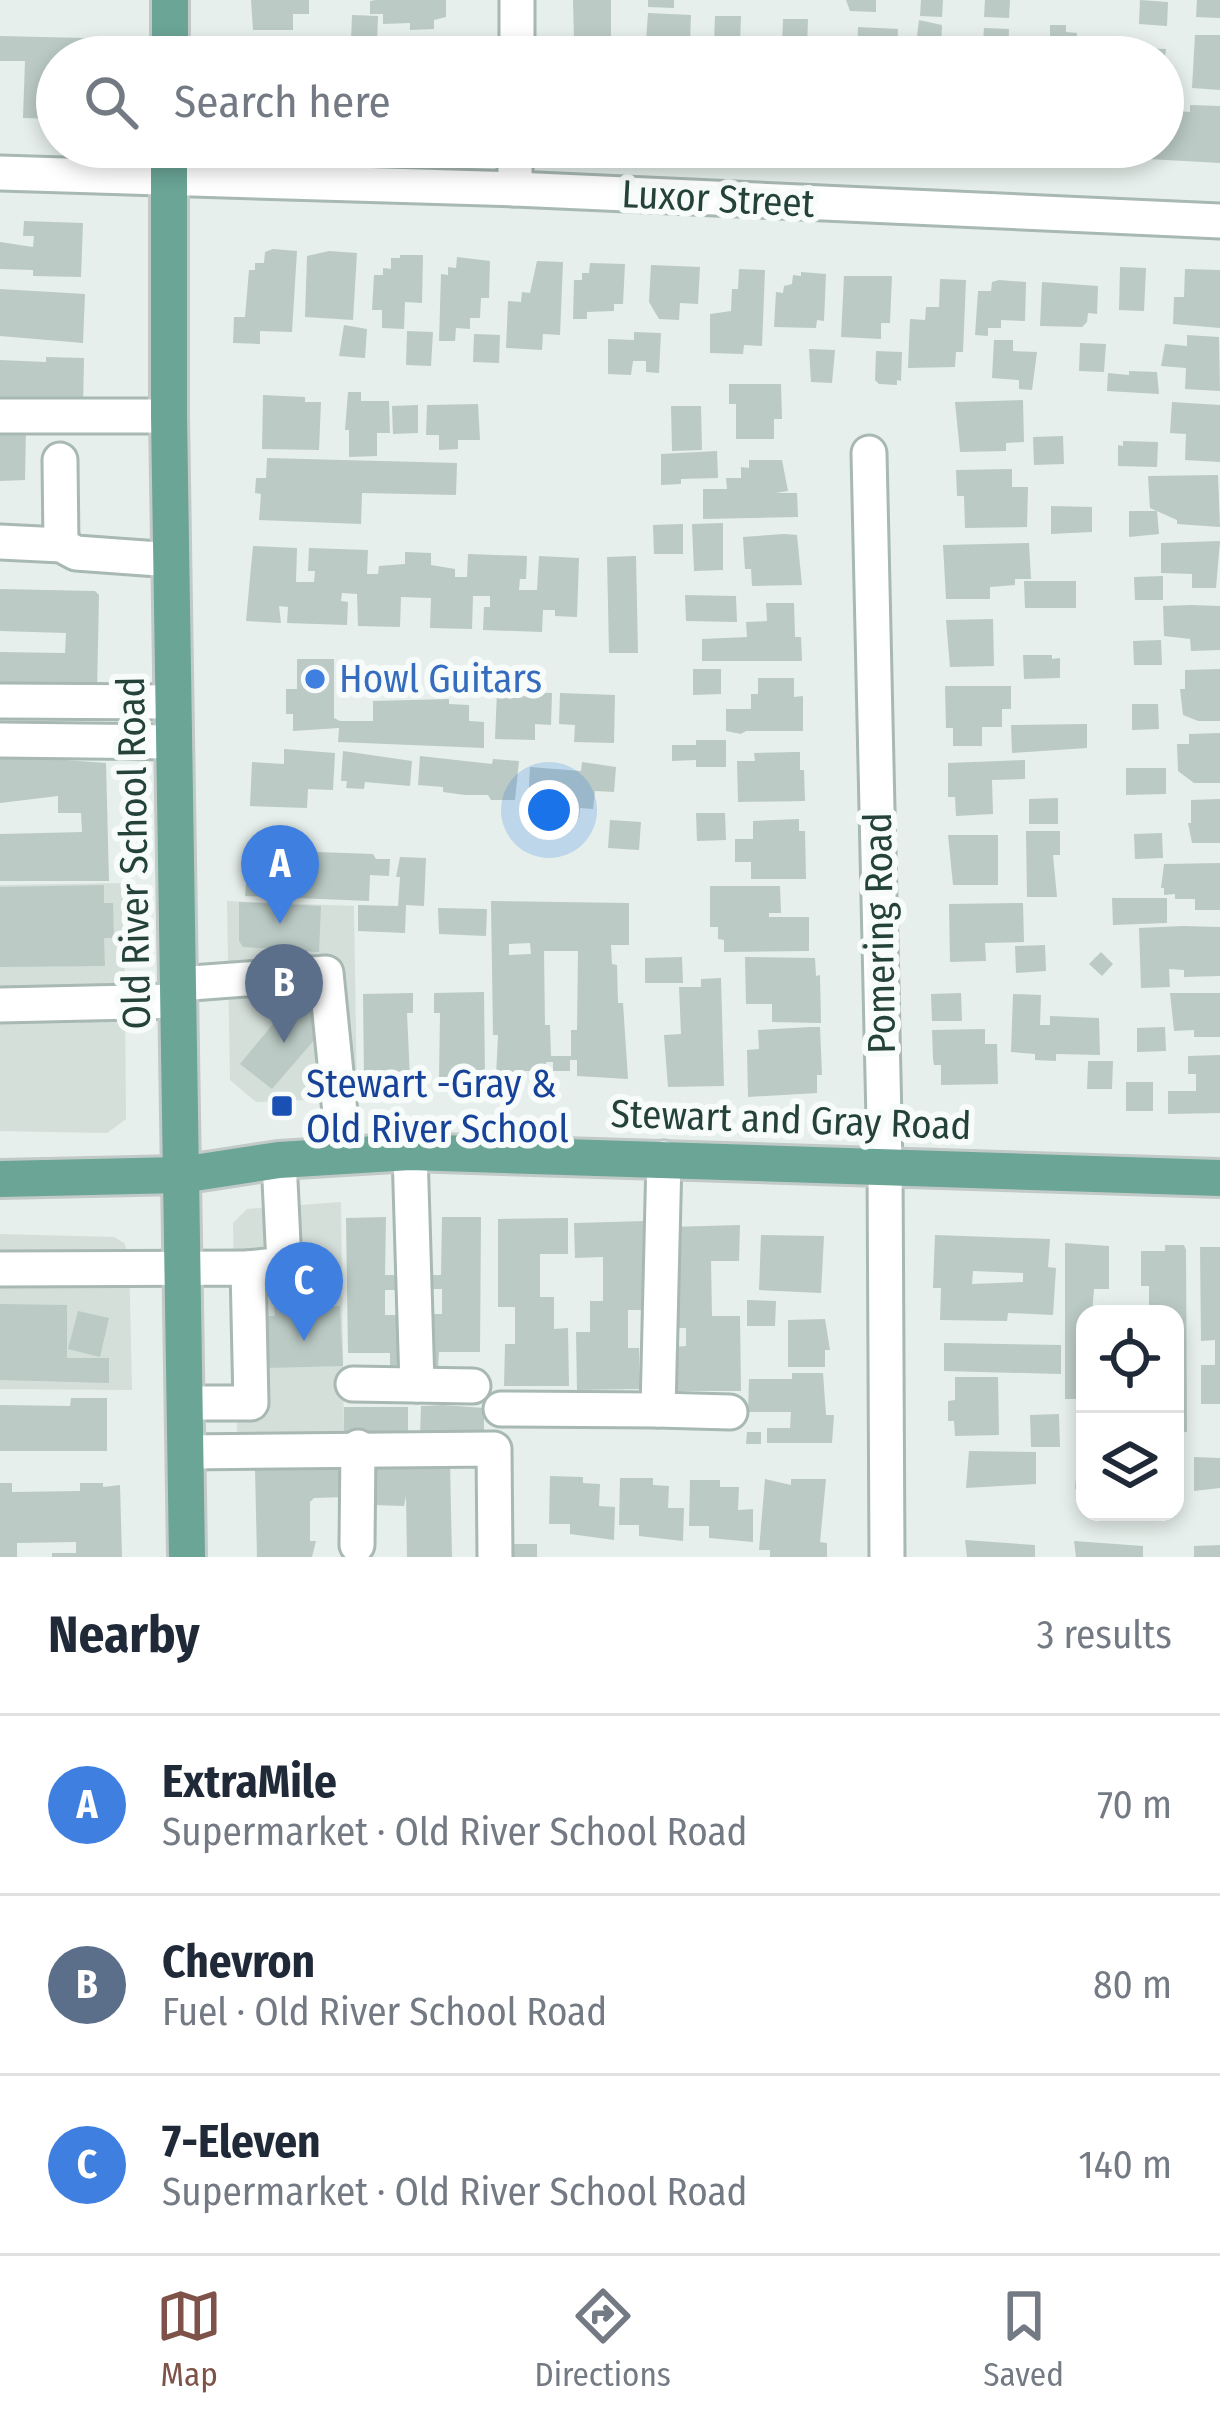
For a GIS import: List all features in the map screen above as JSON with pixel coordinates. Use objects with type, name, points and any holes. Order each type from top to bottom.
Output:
[{"type":"main road","points":[[170,0],[170,36]]},
{"type":"main road","name":"Old River School Road","points":[[170,168],[169,416],[187,1557]]},
{"type":"main road","name":"Stewart and Gray Road","points":[[0,1179],[181,1175],[344,1153],[410,1152],[1220,1178]]},
{"type":"street","points":[[517,36],[518,0]]},
{"type":"street","name":"Luxor Street","points":[[0,173],[85,168]]},
{"type":"street","name":"Luxor Street","points":[[234,168],[515,190],[1220,221]]},
{"type":"street","points":[[515,168],[515,190]]},
{"type":"street","points":[[0,416],[169,416]]},
{"type":"street","name":"Pomering Road","points":[[869,453],[885,1165],[887,1557]]},
{"type":"street","points":[[60,460],[61,545]]},
{"type":"street","points":[[0,542],[172,560]]},
{"type":"street","points":[[0,701],[173,702]]},
{"type":"street","points":[[0,740],[174,742]]},
{"type":"street","points":[[0,1005],[178,992],[326,973],[344,1153]]},
{"type":"street","points":[[410,1152],[416,1385]]},
{"type":"street","points":[[658,1410],[664,1158]]},
{"type":"street","points":[[0,1269],[183,1270],[284,1264],[279,1160]]},
{"type":"street","points":[[184,1403],[251,1403],[248,1268]]},
{"type":"street","points":[[353,1384],[473,1386]]},
{"type":"street","points":[[502,1409],[730,1412]]},
{"type":"street","points":[[357,1545],[358,1447]]},
{"type":"street","points":[[185,1451],[494,1449],[495,1557]]},
{"type":"shaded area","points":[[124,883],[126,1119],[107,1133],[0,1131],[0,885]]},
{"type":"shaded area","points":[[227,901],[354,906],[357,1098],[256,1102],[230,1080]]},
{"type":"shaded area","points":[[341,1202],[344,1435],[237,1434],[233,1223],[247,1209]]},
{"type":"shaded area","points":[[0,1234],[114,1237],[124,1243],[129,1256],[132,1390],[0,1389]]},
{"type":"building","points":[[251,0],[309,0],[309,14],[293,14],[293,30],[253,30]]},
{"type":"building","points":[[446,0],[446,17],[434,20],[434,29],[410,30],[410,23],[383,24],[383,14],[370,14],[370,1]]},
{"type":"building","points":[[573,0],[611,0],[611,36],[574,36]]},
{"type":"building","points":[[648,0],[674,0],[674,8],[648,7]]},
{"type":"building","points":[[846,0],[876,0],[876,12],[850,11]]},
{"type":"building","points":[[921,0],[943,0],[942,17],[920,16]]},
{"type":"building","points":[[985,0],[1010,0],[1009,18],[984,17]]},
{"type":"building","points":[[1140,0],[1168,2],[1167,26],[1139,24]]},
{"type":"building","points":[[1197,0],[1220,0],[1220,18],[1196,17]]},
{"type":"building","points":[[648,13],[691,15],[690,36],[646,36]]},
{"type":"building","points":[[352,15],[378,16],[377,36],[351,36]]},
{"type":"building","points":[[715,16],[741,16],[740,36],[714,36]]},
{"type":"building","points":[[783,19],[808,19],[807,36],[782,36]]},
{"type":"building","points":[[919,20],[942,25],[942,36],[917,36]]},
{"type":"building","points":[[1050,25],[1066,25],[1066,32],[1077,33],[1077,36],[1050,36]]},
{"type":"building","points":[[858,27],[898,29],[898,36],[858,36]]},
{"type":"building","points":[[984,28],[1009,29],[1009,36],[983,36]]},
{"type":"building","points":[[1195,35],[1220,35],[1220,90],[1192,88]]},
{"type":"building","points":[[0,36],[36,37],[36,118],[23,118],[25,61],[0,61]]},
{"type":"building","points":[[1190,105],[1220,106],[1220,163],[1184,161],[1184,111],[1190,112]]},
{"type":"building","points":[[24,221],[83,223],[81,277],[33,276],[33,270],[0,269],[0,242],[33,247],[34,236],[23,236]]},
{"type":"building","points":[[297,251],[292,332],[260,331],[260,344],[233,343],[234,317],[245,317],[249,270],[255,270],[255,263],[264,263],[265,252]]},
{"type":"building","points":[[329,251],[357,253],[353,320],[305,317],[307,256]]},
{"type":"building","points":[[423,255],[422,303],[405,302],[404,329],[382,328],[382,310],[372,310],[374,275],[383,275],[383,268],[391,269],[391,258]]},
{"type":"building","points":[[457,257],[490,261],[489,298],[481,298],[480,318],[470,318],[470,329],[456,328],[455,341],[439,341],[441,274],[448,275],[448,267],[456,268]]},
{"type":"building","points":[[537,261],[563,262],[560,335],[543,334],[542,350],[506,348],[508,301],[521,302],[522,292],[530,293]]},
{"type":"building","points":[[590,263],[625,264],[623,304],[614,304],[614,311],[587,312],[587,319],[573,319],[574,280],[589,273]]},
{"type":"building","points":[[651,265],[700,267],[698,304],[680,303],[679,320],[659,319],[649,302]]},
{"type":"building","points":[[1120,267],[1146,268],[1144,311],[1119,310]]},
{"type":"building","points":[[739,269],[765,270],[762,346],[744,345],[743,354],[710,353],[710,314],[731,311]]},
{"type":"building","points":[[1185,269],[1220,270],[1220,328],[1173,324],[1174,297],[1184,297]]},
{"type":"building","points":[[801,272],[826,274],[824,321],[817,320],[816,328],[774,327],[776,292],[783,293],[793,275],[801,276]]},
{"type":"building","points":[[844,276],[892,276],[890,323],[881,323],[881,339],[841,337]]},
{"type":"building","points":[[940,279],[966,280],[963,352],[956,352],[955,367],[908,368],[910,319],[925,320],[926,307],[939,307]]},
{"type":"building","points":[[992,282],[1026,282],[1025,321],[1001,320],[1001,328],[988,328],[988,336],[975,335],[978,291],[991,291]]},
{"type":"building","points":[[1042,282],[1098,286],[1097,314],[1088,313],[1082,327],[1040,326]]},
{"type":"building","points":[[0,289],[85,294],[83,343],[0,336]]},
{"type":"building","points":[[344,325],[367,329],[365,358],[339,356]]},
{"type":"building","points":[[407,331],[433,332],[431,366],[406,365]]},
{"type":"building","points":[[634,332],[661,333],[659,373],[646,372],[646,361],[633,361],[631,375],[608,374],[608,339],[634,340]]},
{"type":"building","points":[[474,334],[500,335],[499,363],[473,362]]},
{"type":"building","points":[[1187,335],[1219,337],[1220,391],[1185,389],[1186,368],[1161,366],[1165,344],[1187,346]]},
{"type":"building","points":[[994,340],[1013,340],[1013,351],[1037,352],[1032,390],[1019,389],[1019,380],[992,378]]},
{"type":"building","points":[[1080,343],[1106,344],[1104,372],[1079,371]]},
{"type":"building","points":[[809,349],[835,350],[832,383],[811,382]]},
{"type":"building","points":[[876,351],[902,352],[897,385],[875,380]]},
{"type":"building","points":[[46,357],[84,358],[83,408],[0,408],[0,360],[46,362]]},
{"type":"building","points":[[1129,371],[1157,372],[1159,394],[1107,391],[1108,373],[1129,375]]},
{"type":"building","points":[[729,384],[781,384],[782,419],[774,419],[774,439],[736,439],[736,404],[729,404]]},
{"type":"building","points":[[348,392],[361,392],[361,401],[389,401],[390,433],[377,433],[377,456],[349,457]]},
{"type":"building","points":[[263,395],[321,402],[319,450],[262,449]]},
{"type":"building","points":[[1023,400],[1024,442],[1006,443],[1006,451],[960,452],[955,402]]},
{"type":"building","points":[[1172,402],[1220,405],[1220,462],[1185,460],[1186,434],[1170,433]]},
{"type":"building","points":[[478,404],[480,440],[458,440],[458,449],[439,450],[439,435],[426,435],[427,405]]},
{"type":"building","points":[[418,405],[418,433],[393,434],[392,406]]},
{"type":"building","points":[[671,406],[701,406],[702,450],[672,451]]},
{"type":"building","points":[[0,424],[26,427],[25,480],[0,481]]},
{"type":"building","points":[[1063,436],[1064,464],[1034,465],[1033,437]]},
{"type":"building","points":[[1123,441],[1158,442],[1157,467],[1118,466],[1118,445],[1123,446]]},
{"type":"building","points":[[717,451],[718,478],[661,485],[661,454]]},
{"type":"building","points":[[267,458],[457,463],[456,495],[362,493],[361,524],[259,520],[261,494],[255,493],[256,478],[266,478]]},
{"type":"building","points":[[749,460],[782,460],[788,491],[775,493],[797,493],[798,517],[703,519],[703,489],[727,489],[726,478],[741,478],[741,467],[749,468]]},
{"type":"building","points":[[1012,469],[1012,487],[1028,487],[1027,527],[965,528],[964,496],[957,496],[956,470]]},
{"type":"building","points":[[1218,475],[1220,527],[1177,524],[1150,508],[1148,476]]},
{"type":"building","points":[[1051,506],[1092,507],[1092,532],[1051,534]]},
{"type":"building","points":[[1129,511],[1157,511],[1159,534],[1129,537]]},
{"type":"building","points":[[723,523],[723,570],[694,571],[692,524]]},
{"type":"building","points":[[683,524],[683,554],[654,554],[653,525]]},
{"type":"building","points":[[797,535],[802,585],[752,586],[751,569],[745,569],[743,537]]},
{"type":"building","points":[[1220,541],[1216,588],[1192,588],[1192,574],[1161,573],[1161,543]]},
{"type":"building","points":[[1029,543],[1031,579],[990,587],[990,599],[946,599],[943,545]]},
{"type":"building","points":[[253,546],[297,548],[296,582],[314,582],[315,571],[308,571],[309,548],[368,550],[367,574],[378,574],[379,566],[405,564],[405,552],[431,553],[431,565],[455,569],[455,577],[467,577],[468,554],[527,556],[526,579],[520,579],[519,590],[537,590],[539,556],[579,558],[577,617],[543,610],[542,632],[483,630],[484,607],[490,607],[490,596],[473,596],[472,629],[430,628],[431,598],[401,597],[400,627],[358,626],[357,594],[342,593],[341,601],[348,602],[347,625],[287,623],[288,607],[279,606],[281,623],[246,621]]},
{"type":"building","points":[[636,556],[638,653],[609,653],[607,557]]},
{"type":"building","points":[[1163,576],[1163,600],[1135,600],[1134,577]]},
{"type":"building","points":[[1024,581],[1076,581],[1076,608],[1025,608]]},
{"type":"building","points":[[0,589],[95,591],[99,595],[97,692],[0,694],[0,652],[65,653],[66,633],[0,631]]},
{"type":"building","points":[[685,595],[736,596],[737,622],[686,621]]},
{"type":"building","points":[[766,603],[794,603],[795,637],[801,637],[802,661],[702,661],[702,639],[747,637],[746,622],[767,621]]},
{"type":"building","points":[[1163,606],[1220,606],[1220,650],[1191,651],[1190,639],[1164,636]]},
{"type":"building","points":[[993,619],[994,666],[950,667],[946,620]]},
{"type":"building","points":[[1161,640],[1162,665],[1134,665],[1133,641]]},
{"type":"building","points":[[1023,655],[1060,658],[1060,678],[1024,679]]},
{"type":"building","points":[[297,659],[334,659],[334,718],[340,721],[373,721],[373,701],[449,699],[449,704],[469,705],[469,721],[484,722],[484,748],[338,742],[339,728],[293,731],[293,714],[286,714],[286,689],[297,689]]},
{"type":"building","points":[[693,669],[721,669],[721,694],[693,695]]},
{"type":"building","points":[[1220,669],[1220,721],[1183,715],[1180,689],[1185,689],[1185,670]]},
{"type":"building","points":[[758,678],[794,678],[794,697],[803,696],[803,731],[726,731],[726,709],[751,709]]},
{"type":"building","points":[[945,686],[1011,686],[1011,709],[1002,709],[1002,727],[982,727],[982,746],[953,746],[953,728],[946,728]]},
{"type":"building","points":[[497,691],[552,693],[551,725],[535,724],[535,740],[495,739]]},
{"type":"building","points":[[560,693],[615,695],[614,743],[574,742],[575,725],[559,724]]},
{"type":"building","points":[[1132,704],[1158,704],[1159,729],[1132,730]]},
{"type":"building","points":[[1087,724],[1087,748],[1012,753],[1011,725]]},
{"type":"building","points":[[1220,733],[1220,783],[1194,783],[1178,771],[1177,744],[1189,744],[1189,734]]},
{"type":"building","points":[[696,740],[726,740],[726,767],[696,767],[696,760],[672,761],[672,745],[696,745]]},
{"type":"building","points":[[284,749],[335,753],[333,790],[308,789],[307,808],[250,806],[252,762],[284,764]]},
{"type":"building","points":[[343,751],[412,761],[410,786],[365,782],[364,789],[346,788],[347,781],[341,781]]},
{"type":"building","points":[[800,752],[805,801],[738,802],[737,761],[755,761],[754,753]]},
{"type":"building","points":[[0,755],[106,763],[109,881],[0,881],[0,834],[82,832],[81,813],[58,813],[58,796],[0,803]]},
{"type":"building","points":[[420,756],[492,764],[493,759],[519,761],[515,800],[491,800],[488,795],[418,785]]},
{"type":"building","points":[[1025,760],[1025,779],[992,780],[993,814],[956,816],[955,797],[948,797],[948,763]]},
{"type":"building","points":[[582,762],[616,767],[614,792],[595,791],[593,809],[580,808],[579,818],[562,817],[562,806],[528,804],[530,767],[581,771]]},
{"type":"building","points":[[1126,768],[1166,768],[1166,794],[1126,795]]},
{"type":"building","points":[[1058,798],[1058,824],[1029,824],[1029,799]]},
{"type":"building","points":[[1220,799],[1220,843],[1192,843],[1191,800]]},
{"type":"building","points":[[696,813],[725,813],[726,840],[697,841]]},
{"type":"building","points":[[799,819],[799,831],[805,831],[806,879],[751,879],[751,862],[735,862],[735,839],[753,839],[753,821]]},
{"type":"building","points":[[610,820],[641,822],[639,850],[608,848]]},
{"type":"building","points":[[1026,831],[1060,831],[1060,855],[1053,855],[1057,897],[1027,897]]},
{"type":"building","points":[[1162,833],[1163,858],[1135,859],[1134,834]]},
{"type":"building","points":[[948,835],[998,835],[998,885],[953,885]]},
{"type":"building","points":[[261,850],[373,854],[376,859],[390,859],[389,876],[370,875],[369,901],[245,896],[248,856],[257,856]]},
{"type":"building","points":[[400,857],[426,858],[424,906],[406,905],[405,933],[358,931],[358,905],[398,906]]},
{"type":"building","points":[[1220,863],[1220,910],[1195,910],[1195,899],[1164,895],[1164,864]]},
{"type":"building","points":[[104,885],[104,903],[113,903],[114,938],[104,938],[105,966],[0,967],[0,887]]},
{"type":"building","points":[[710,886],[780,886],[781,913],[769,913],[769,917],[809,917],[809,951],[724,952],[718,927],[710,927]]},
{"type":"building","points":[[1112,898],[1167,898],[1167,923],[1113,925]]},
{"type":"building","points":[[491,901],[629,903],[629,945],[611,945],[618,1003],[623,1003],[628,1079],[577,1076],[577,1060],[570,1060],[570,1071],[553,1071],[553,1062],[546,1062],[546,1071],[496,1077],[498,1035],[493,1035]],"holes":[[[530,943],[531,954],[509,955],[509,944]],[[544,951],[578,951],[577,1030],[571,1030],[571,1056],[551,1056],[550,1025],[545,1025]]]},
{"type":"building","points":[[239,902],[321,906],[319,952],[243,947]]},
{"type":"building","points":[[1023,903],[1024,942],[985,943],[986,961],[950,962],[949,904]]},
{"type":"building","points":[[438,908],[487,909],[486,936],[439,934]]},
{"type":"building","points":[[1220,927],[1220,976],[1184,977],[1184,970],[1169,969],[1170,987],[1141,988],[1139,928]]},
{"type":"building","points":[[1045,945],[1046,971],[1016,973],[1015,946]]},
{"type":"building","points":[[1101,952],[1113,964],[1102,976],[1089,964]]},
{"type":"building","points":[[682,957],[683,983],[645,983],[645,958]]},
{"type":"building","points":[[745,957],[815,958],[821,1023],[772,1022],[772,1004],[746,1004]]},
{"type":"building","points":[[721,978],[724,1086],[668,1087],[664,1035],[681,1034],[679,987],[701,987],[701,979]]},
{"type":"building","points":[[484,992],[485,1077],[439,1078],[440,1013],[434,1013],[434,993]]},
{"type":"building","points":[[413,993],[413,1013],[407,1013],[410,1078],[364,1079],[363,994]]},
{"type":"building","points":[[961,993],[962,1021],[932,1021],[931,994]]},
{"type":"building","points":[[1170,993],[1220,993],[1220,1037],[1174,1031]]},
{"type":"building","points":[[1013,994],[1041,995],[1040,1025],[1050,1025],[1050,1016],[1099,1018],[1100,1055],[1056,1054],[1056,1061],[1011,1052]]},
{"type":"building","points":[[296,996],[329,1023],[272,1089],[240,1064]]},
{"type":"building","points":[[820,1027],[822,1075],[817,1075],[817,1093],[748,1097],[747,1050],[759,1049],[758,1030]]},
{"type":"building","points":[[1165,1027],[1166,1051],[1137,1052],[1137,1028]]},
{"type":"building","points":[[985,1029],[985,1044],[997,1044],[998,1084],[941,1085],[941,1065],[934,1065],[933,1059],[932,1030]]},
{"type":"building","points":[[1220,1055],[1220,1113],[1168,1114],[1168,1091],[1196,1091],[1196,1074],[1188,1074],[1188,1056]]},
{"type":"building","points":[[1088,1061],[1113,1061],[1112,1089],[1087,1089]]},
{"type":"building","points":[[1126,1082],[1153,1082],[1153,1111],[1126,1111]]},
{"type":"building","points":[[386,1217],[385,1275],[398,1275],[398,1290],[385,1290],[385,1315],[400,1315],[402,1369],[390,1370],[390,1353],[348,1353],[346,1218]]},
{"type":"building","points":[[442,1217],[481,1217],[480,1352],[439,1352],[438,1370],[427,1369],[428,1314],[442,1314],[442,1289],[429,1289],[429,1275],[441,1275]]},
{"type":"building","points":[[568,1218],[568,1254],[540,1254],[540,1297],[554,1297],[554,1329],[568,1328],[569,1386],[504,1386],[505,1344],[515,1344],[515,1307],[498,1307],[498,1219]]},
{"type":"building","points":[[646,1221],[645,1310],[628,1310],[628,1348],[639,1348],[640,1389],[577,1390],[576,1332],[590,1332],[590,1301],[603,1301],[603,1257],[575,1258],[574,1223]]},
{"type":"building","points":[[740,1225],[739,1261],[711,1261],[712,1316],[740,1316],[741,1391],[673,1391],[673,1347],[686,1346],[686,1328],[670,1328],[670,1227]]},
{"type":"building","points":[[761,1235],[824,1236],[821,1293],[759,1290]]},
{"type":"building","points":[[935,1235],[1050,1239],[1048,1267],[1056,1268],[1053,1315],[1008,1313],[1007,1321],[940,1320],[941,1288],[933,1288]],"holes":[[[973,1271],[1023,1273],[1023,1282],[972,1284]]]},
{"type":"building","points":[[1065,1243],[1109,1246],[1109,1289],[1094,1289],[1093,1305],[1076,1305],[1076,1399],[1065,1399]]},
{"type":"building","points":[[1165,1245],[1184,1245],[1186,1250],[1187,1432],[1184,1305],[1149,1305],[1149,1286],[1141,1286],[1141,1251],[1165,1251]]},
{"type":"building","points":[[1200,1247],[1220,1247],[1220,1404],[1201,1404],[1201,1365],[1215,1365],[1215,1340],[1201,1341]]},
{"type":"building","points":[[747,1300],[776,1301],[775,1326],[747,1326]]},
{"type":"building","points":[[0,1304],[67,1305],[67,1358],[109,1358],[109,1383],[0,1380]]},
{"type":"building","points":[[340,1306],[343,1366],[266,1368],[265,1316],[275,1316],[274,1307]]},
{"type":"building","points":[[78,1311],[109,1318],[100,1357],[68,1349]]},
{"type":"building","points":[[825,1319],[830,1350],[825,1350],[825,1367],[788,1367],[788,1320]]},
{"type":"building","points":[[944,1343],[1061,1345],[1061,1374],[944,1371]]},
{"type":"building","points":[[792,1373],[823,1373],[826,1415],[834,1415],[832,1443],[767,1443],[767,1428],[790,1428],[791,1412],[748,1412],[749,1379],[792,1379]]},
{"type":"building","points":[[955,1377],[998,1377],[999,1435],[955,1436],[954,1421],[948,1421],[948,1401],[955,1400]]},
{"type":"building","points":[[71,1398],[107,1398],[107,1451],[0,1451],[0,1405],[70,1406]]},
{"type":"building","points":[[421,1406],[484,1408],[484,1435],[420,1436]]},
{"type":"building","points":[[344,1407],[408,1407],[408,1434],[344,1435]]},
{"type":"building","points":[[1059,1414],[1060,1447],[1031,1447],[1030,1415]]},
{"type":"building","points":[[747,1432],[761,1432],[761,1444],[746,1444]]},
{"type":"building","points":[[969,1451],[1036,1452],[1036,1484],[966,1488]]},
{"type":"building","points":[[1194,1457],[1220,1458],[1220,1488],[1194,1491]]},
{"type":"building","points":[[450,1462],[452,1557],[407,1557],[406,1496],[404,1506],[373,1505],[373,1463]]},
{"type":"building","points":[[327,1464],[327,1468],[345,1467],[346,1497],[310,1502],[310,1541],[316,1541],[312,1557],[257,1557],[255,1469]]},
{"type":"building","points":[[550,1476],[583,1477],[583,1483],[600,1484],[599,1506],[615,1507],[614,1540],[570,1534],[570,1524],[549,1524]]},
{"type":"building","points":[[620,1478],[653,1478],[653,1485],[669,1486],[668,1508],[684,1508],[683,1541],[639,1536],[639,1525],[619,1525]]},
{"type":"building","points":[[765,1479],[791,1485],[791,1479],[826,1479],[820,1542],[827,1543],[827,1557],[770,1557],[770,1550],[759,1550]]},
{"type":"building","points":[[690,1480],[720,1480],[720,1487],[739,1487],[738,1510],[753,1509],[753,1542],[709,1538],[709,1526],[689,1526]]},
{"type":"building","points":[[0,1483],[12,1483],[12,1492],[80,1491],[80,1483],[120,1485],[122,1557],[52,1557],[52,1553],[76,1553],[76,1542],[17,1543],[17,1557],[0,1557]]},
{"type":"building","points":[[965,1540],[1035,1545],[1035,1557],[967,1557]]},
{"type":"building","points":[[1074,1541],[1143,1546],[1143,1557],[1076,1557]]},
{"type":"building","points":[[511,1544],[537,1544],[537,1557],[511,1557]]},
{"type":"building","points":[[1220,1545],[1220,1557],[1194,1557],[1194,1546]]},
{"type":"place","name":"Howl Guitars","points":[[315,679]]},
{"type":"place","name":"ExtraMile","points":[[280,924]]},
{"type":"place","name":"Chevron","points":[[284,1043]]},
{"type":"place","name":"Stewart -Gray & Old River School","points":[[282,1106]]},
{"type":"place","name":"7-Eleven","points":[[304,1341]]}]
